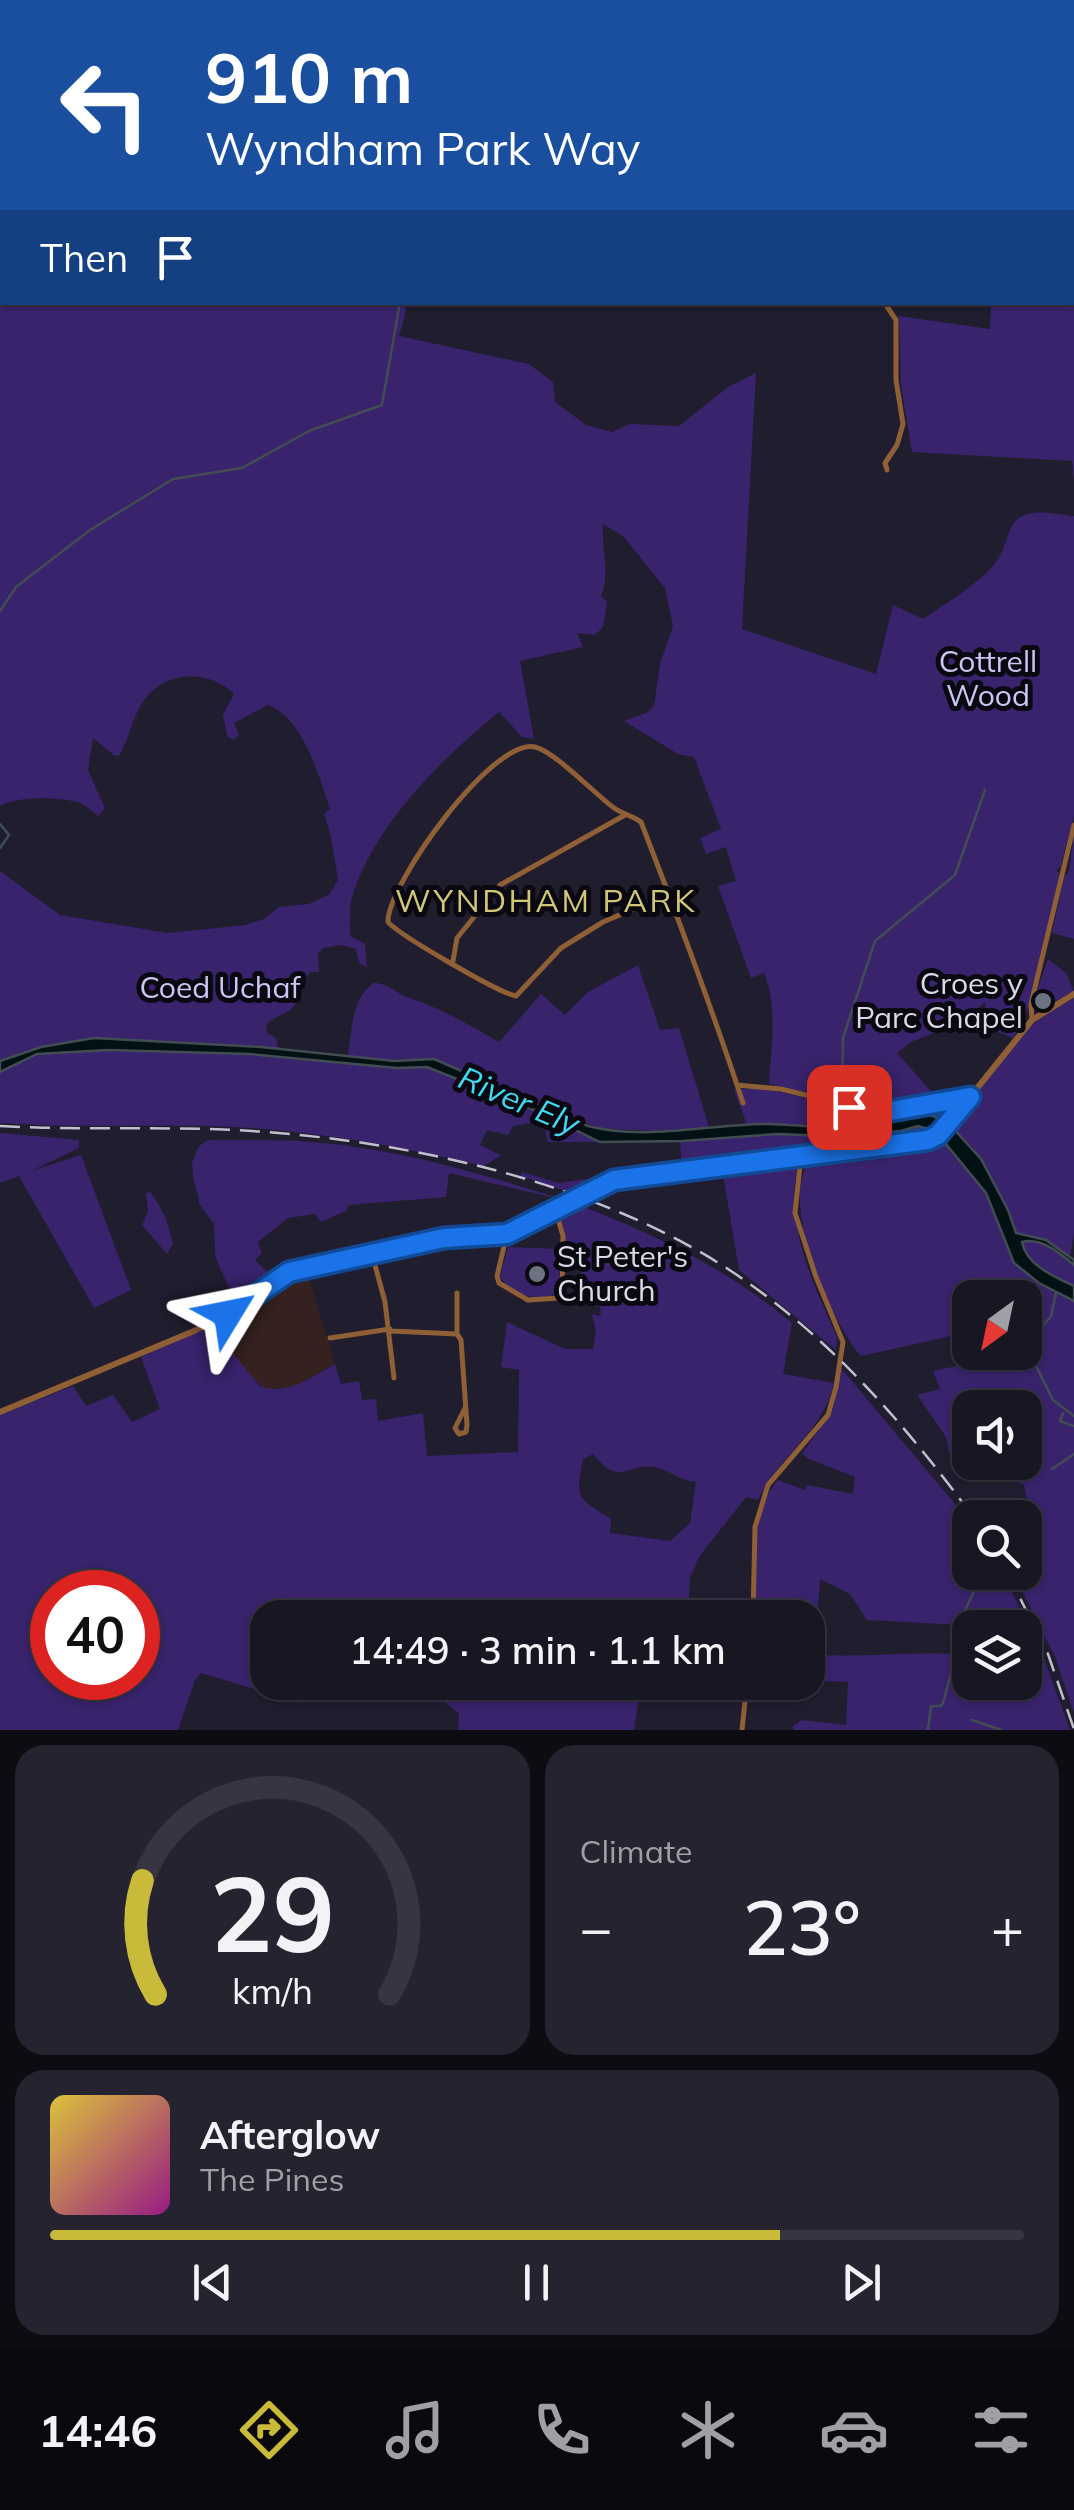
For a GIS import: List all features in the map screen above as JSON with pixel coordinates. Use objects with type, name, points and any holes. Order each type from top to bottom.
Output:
[{"type":"street","points":[[886,305],[896,320],[896,380],[903,424],[897,445],[885,462],[886,470]]},
{"type":"street","points":[[669,894],[604,922],[561,948],[516,996],[506,994],[388,922],[388,908],[445,815],[472,783],[522,747],[541,748],[625,814],[641,822],[669,894],[742,1103]]},
{"type":"street","points":[[453,961],[457,938],[500,885],[625,814]]},
{"type":"street","points":[[1032,1020],[1031,1004],[1074,825]]},
{"type":"street","points":[[0,1412],[194,1331],[228,1314],[289,1272],[444,1238],[507,1234],[621,1178],[928,1140],[949,1123],[1032,1020],[1074,994]]},
{"type":"street","points":[[737,1084],[780,1089],[880,1113],[970,1097]]},
{"type":"street","points":[[753,1600],[756,1527],[768,1485],[828,1415],[843,1342],[795,1213],[802,1154]]},
{"type":"street","points":[[507,1234],[497,1276],[499,1283],[528,1300],[559,1298],[563,1236],[556,1212]]},
{"type":"street","points":[[372,1252],[390,1330],[394,1378]]},
{"type":"street","points":[[457,1293],[465,1408]]},
{"type":"street","points":[[330,1338],[390,1330],[457,1334]]},
{"type":"street","points":[[742,1730],[745,1700]]},
{"type":"shaded area","points":[[307,1271],[335,1364],[296,1386],[267,1390],[251,1377],[213,1331]]},
{"type":"green space","points":[[0,305],[405,305],[399,336],[529,364],[553,382],[555,402],[586,425],[612,432],[630,424],[679,426],[728,387],[756,373],[742,629],[876,674],[893,605],[923,619],[969,588],[993,566],[1010,530],[1021,517],[1038,512],[1074,516],[1074,816],[1060,868],[1056,869],[1060,874],[1048,936],[1030,1003],[1013,1038],[980,1024],[984,1003],[964,1021],[911,1042],[897,1053],[936,1097],[880,1109],[769,1084],[772,1028],[768,986],[764,973],[751,978],[718,886],[736,881],[726,847],[706,854],[700,838],[721,829],[694,757],[678,754],[624,721],[654,706],[660,664],[673,626],[665,588],[623,536],[603,524],[605,578],[601,596],[607,602],[603,627],[595,635],[577,633],[583,647],[520,661],[534,739],[522,737],[499,712],[412,795],[377,844],[352,897],[350,936],[365,944],[367,967],[359,963],[356,949],[342,945],[323,948],[318,954],[319,972],[307,976],[295,1005],[266,1025],[267,1033],[276,1038],[278,1049],[182,1044],[41,1047],[0,1061],[0,871],[60,915],[168,933],[245,925],[264,919],[279,907],[309,904],[330,894],[338,880],[324,814],[330,809],[300,735],[280,712],[268,705],[234,723],[239,734],[234,740],[227,736],[223,715],[234,694],[212,680],[186,676],[174,679],[151,692],[142,703],[119,756],[93,738],[88,770],[105,808],[98,816],[80,803],[59,799],[27,799],[0,806]]},
{"type":"green space","points":[[991,305],[1074,305],[1074,483],[1072,461],[912,452],[901,386],[899,316],[990,329]]},
{"type":"green space","points":[[1074,835],[1074,939],[1052,933],[1064,877],[1069,871]]},
{"type":"green space","points":[[1048,959],[1066,973],[1074,992],[1047,1008],[1046,998],[1034,999]]},
{"type":"green space","points":[[638,965],[660,1030],[679,1028],[709,1127],[653,1131],[598,1128],[434,1059],[394,1061],[348,1056],[356,1007],[373,983],[445,1012],[499,1042],[541,994],[565,1015],[588,992]]},
{"type":"green space","points":[[1074,998],[1074,1234],[1070,1256],[1046,1240],[1016,1233],[981,1159],[951,1126],[1031,1024]]},
{"type":"green space","points":[[108,1050],[250,1054],[397,1068],[427,1067],[532,1109],[600,1142],[548,1142],[543,1121],[513,1126],[508,1135],[487,1130],[480,1145],[501,1155],[484,1166],[316,1134],[213,1126],[0,1123],[0,1072],[37,1054]]},
{"type":"green space","points":[[751,1088],[882,1115],[956,1101],[960,1105],[944,1121],[919,1113],[838,1127],[747,1125],[734,1090]]},
{"type":"green space","points":[[918,1126],[935,1131],[891,1143],[847,1148],[773,1148],[768,1157],[682,1168],[680,1141],[777,1134],[875,1134]]},
{"type":"green space","points":[[0,1133],[79,1140],[79,1148],[31,1171],[81,1155],[131,1290],[94,1308],[19,1176],[0,1183]]},
{"type":"green space","points":[[941,1138],[986,1193],[1014,1263],[1041,1280],[952,1280],[952,1339],[861,1356],[835,1316],[811,1258],[800,1198],[803,1174],[814,1156],[914,1148]]},
{"type":"green space","points":[[208,1140],[297,1141],[376,1150],[473,1172],[568,1201],[449,1173],[446,1197],[348,1205],[346,1211],[321,1222],[315,1214],[288,1218],[258,1242],[262,1253],[255,1260],[275,1279],[269,1277],[236,1304],[215,1256],[214,1224],[200,1205],[193,1176],[192,1163],[199,1146]]},
{"type":"green space","points":[[786,1159],[797,1166],[798,1234],[837,1337],[836,1350],[739,1270],[722,1168]]},
{"type":"green space","points":[[522,1172],[558,1183],[586,1179],[597,1183],[578,1195],[520,1176]]},
{"type":"green space","points":[[150,1192],[162,1210],[171,1236],[173,1244],[167,1254],[142,1225],[148,1211],[146,1193]]},
{"type":"green space","points":[[576,1204],[662,1241],[768,1304],[792,1323],[783,1374],[834,1383],[820,1417],[777,1469],[758,1500],[746,1497],[699,1557],[690,1578],[689,1600],[250,1600],[250,1688],[201,1673],[178,1730],[0,1730],[0,1415],[73,1386],[86,1406],[113,1395],[132,1422],[160,1409],[141,1357],[231,1315],[291,1274],[307,1271],[214,1331],[260,1386],[289,1387],[335,1364],[341,1384],[359,1381],[362,1400],[376,1399],[378,1421],[423,1413],[427,1456],[518,1452],[519,1370],[501,1367],[507,1322],[565,1349],[593,1349],[596,1332],[592,1314],[601,1313],[597,1296],[580,1272],[565,1264],[560,1217]],"holes":[[[593,1454],[603,1465],[618,1472],[658,1468],[696,1482],[690,1523],[670,1541],[610,1533],[611,1519],[586,1502],[579,1491],[583,1459]]]},
{"type":"green space","points":[[1026,1240],[1044,1244],[1074,1265],[1074,1286],[1036,1264],[1022,1244]]},
{"type":"green space","points":[[508,1247],[560,1249],[559,1293],[543,1297],[526,1295],[505,1283],[500,1276]]},
{"type":"green space","points":[[1042,1281],[1074,1301],[1074,1713],[1042,1631],[1042,1610],[1032,1610],[1022,1590],[1042,1590],[1042,1500],[1027,1500],[1024,1484],[1018,1480],[1042,1480],[1042,1390],[952,1390],[949,1453],[946,1437],[917,1395],[940,1389],[933,1371],[952,1367],[1042,1370]]},
{"type":"green space","points":[[841,1368],[952,1501],[952,1590],[1011,1590],[1021,1610],[952,1610],[952,1624],[867,1620],[850,1594],[820,1579],[819,1600],[755,1600],[758,1527],[768,1494],[778,1480],[805,1490],[807,1485],[853,1494],[855,1477],[802,1454],[833,1409]]},
{"type":"green space","points":[[1042,1653],[1070,1730],[793,1730],[802,1720],[846,1725],[848,1682],[825,1681],[825,1655],[952,1654],[952,1700],[1042,1700]]},
{"type":"green space","points":[[443,1700],[638,1700],[634,1730],[458,1730],[459,1714]]},
{"type":"water","name":"River Ely","points":[[94,1038],[261,1047],[394,1061],[434,1059],[588,1126],[610,1130],[654,1132],[767,1124],[837,1127],[906,1114],[944,1121],[935,1131],[918,1126],[901,1131],[828,1136],[777,1134],[600,1142],[532,1109],[427,1067],[397,1068],[250,1054],[108,1050],[37,1054],[0,1072],[0,1061],[41,1047]]},
{"type":"water","points":[[951,1126],[981,1159],[1016,1233],[1046,1240],[1074,1260],[1074,1265],[1043,1244],[1022,1242],[1035,1264],[1074,1286],[1074,1301],[1042,1285],[1042,1280],[1035,1280],[1014,1263],[986,1193],[941,1138]]},
{"type":"waterway","points":[[0,611],[16,587],[90,530],[173,479],[242,468],[309,431],[382,405],[399,305]]},
{"type":"waterway","points":[[842,1101],[843,1038],[875,941],[955,875],[985,790]]},
{"type":"waterway","points":[[0,824],[9,835],[0,848]]},
{"type":"waterway","points":[[841,1127],[842,1109]]},
{"type":"waterway","points":[[1056,1293],[1051,1316],[1028,1350],[1053,1400],[1074,1416]]},
{"type":"waterway","points":[[1063,1413],[1060,1421],[1074,1426]]},
{"type":"waterway","points":[[1052,1469],[1074,1454]]},
{"type":"waterway","points":[[965,1610],[975,1590]]},
{"type":"waterway","points":[[928,1730],[931,1706],[943,1703],[952,1670]]},
{"type":"waterway","points":[[972,1720],[1001,1730]]},
{"type":"railway","points":[[0,1126],[232,1130],[324,1138],[445,1158],[567,1192],[680,1241],[767,1296],[863,1384],[960,1500]]},
{"type":"railway","points":[[1016,1590],[1048,1654],[1074,1729]]},
{"type":"place","name":"Croes y Parc Chapel","points":[[1043,1001]]},
{"type":"place","name":"St Peter's Church","points":[[537,1274]]},
{"type":"district","name":"WYNDHAM PARK","points":[[546,901]]},
{"type":"route","points":[[228,1314],[289,1272],[401,1245],[507,1234],[621,1178],[928,1140],[938,1135],[970,1097],[880,1113],[849,1107]]},
{"type":"park label","name":"Cottrell Wood","points":[[988,679]]},
{"type":"park label","name":"Coed Uchaf","points":[[220,988]]}]
